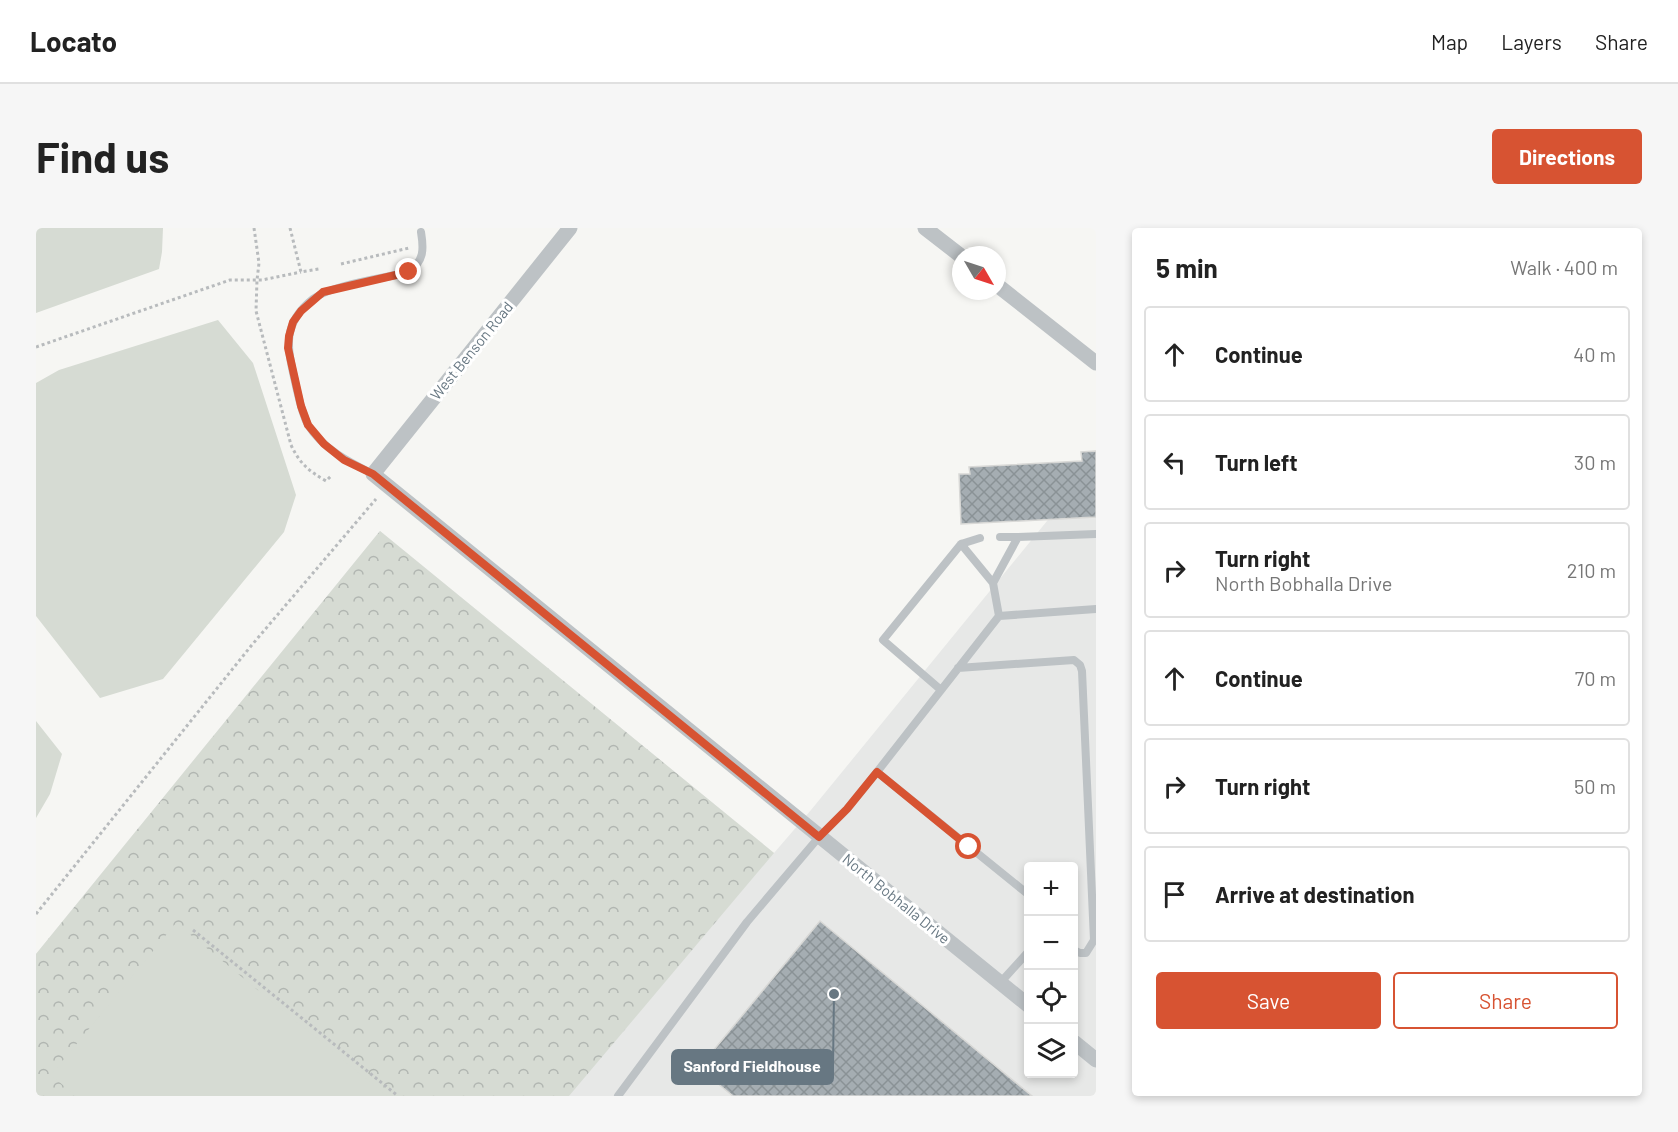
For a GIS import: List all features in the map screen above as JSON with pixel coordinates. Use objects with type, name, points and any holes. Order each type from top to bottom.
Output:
[{"type":"street","name":"West Benson Road","points":[[373,474],[570,228]]},
{"type":"street","points":[[926,228],[952,249]]},
{"type":"street","points":[[1006,292],[1096,363]]},
{"type":"street","name":"North Bobhalla Drive","points":[[373,474],[1024,1002]]},
{"type":"street","points":[[1078,1045],[1096,1060]]},
{"type":"lane","points":[[373,474],[344,460],[324,444],[308,425],[301,406],[288,348],[289,336],[293,322],[301,311],[323,292],[409,272],[422,258],[424,250],[421,232]]},
{"type":"lane","points":[[1000,537],[1096,534]]},
{"type":"lane","points":[[993,583],[1018,537]]},
{"type":"lane","points":[[941,690],[883,640],[962,544],[980,538]]},
{"type":"lane","points":[[618,1096],[747,922],[819,837],[847,809],[999,616],[993,583],[962,544]]},
{"type":"lane","points":[[999,616],[1096,609]]},
{"type":"lane","points":[[958,669],[1074,660],[1080,665],[1094,940],[1086,953],[1078,952]]},
{"type":"lane","points":[[877,772],[1024,891]]},
{"type":"lane","points":[[1000,983],[1024,957]]},
{"type":"path","points":[[254,228],[259,263],[256,280],[256,311],[291,446],[298,459],[310,472],[326,481],[331,476]]},
{"type":"path","points":[[290,228],[301,272]]},
{"type":"path","points":[[341,264],[423,244]]},
{"type":"path","points":[[36,347],[230,280],[256,280],[319,269]]},
{"type":"path","points":[[36,914],[251,646],[387,486]]},
{"type":"path","points":[[193,930],[398,1096]]},
{"type":"shaded area","points":[[1096,461],[1096,1096],[36,1096],[36,954],[380,531],[774,853]]},
{"type":"green space","points":[[36,228],[163,228],[159,269],[36,313]]},
{"type":"green space","points":[[218,320],[253,363],[296,495],[284,532],[163,679],[100,698],[36,616],[36,383],[59,370]]},
{"type":"green space","points":[[380,531],[774,853],[569,1096],[36,1096],[36,954]]},
{"type":"green space","points":[[36,721],[62,754],[50,794],[36,818]]},
{"type":"green space","points":[[176,923],[387,1096],[76,1096],[51,1075]]},
{"type":"building","points":[[1096,451],[1096,517],[961,524],[959,474],[970,474],[969,467],[1082,461],[1081,452]]},
{"type":"building","points":[[820,921],[1032,1096],[733,1096],[699,1068]]},
{"type":"place","name":"Sanford Fieldhouse","points":[[834,994]]},
{"type":"route","points":[[409,272],[323,292],[301,311],[293,322],[288,348],[301,406],[308,425],[324,444],[344,460],[373,474],[819,837],[847,809],[877,772],[969,847]]}]
